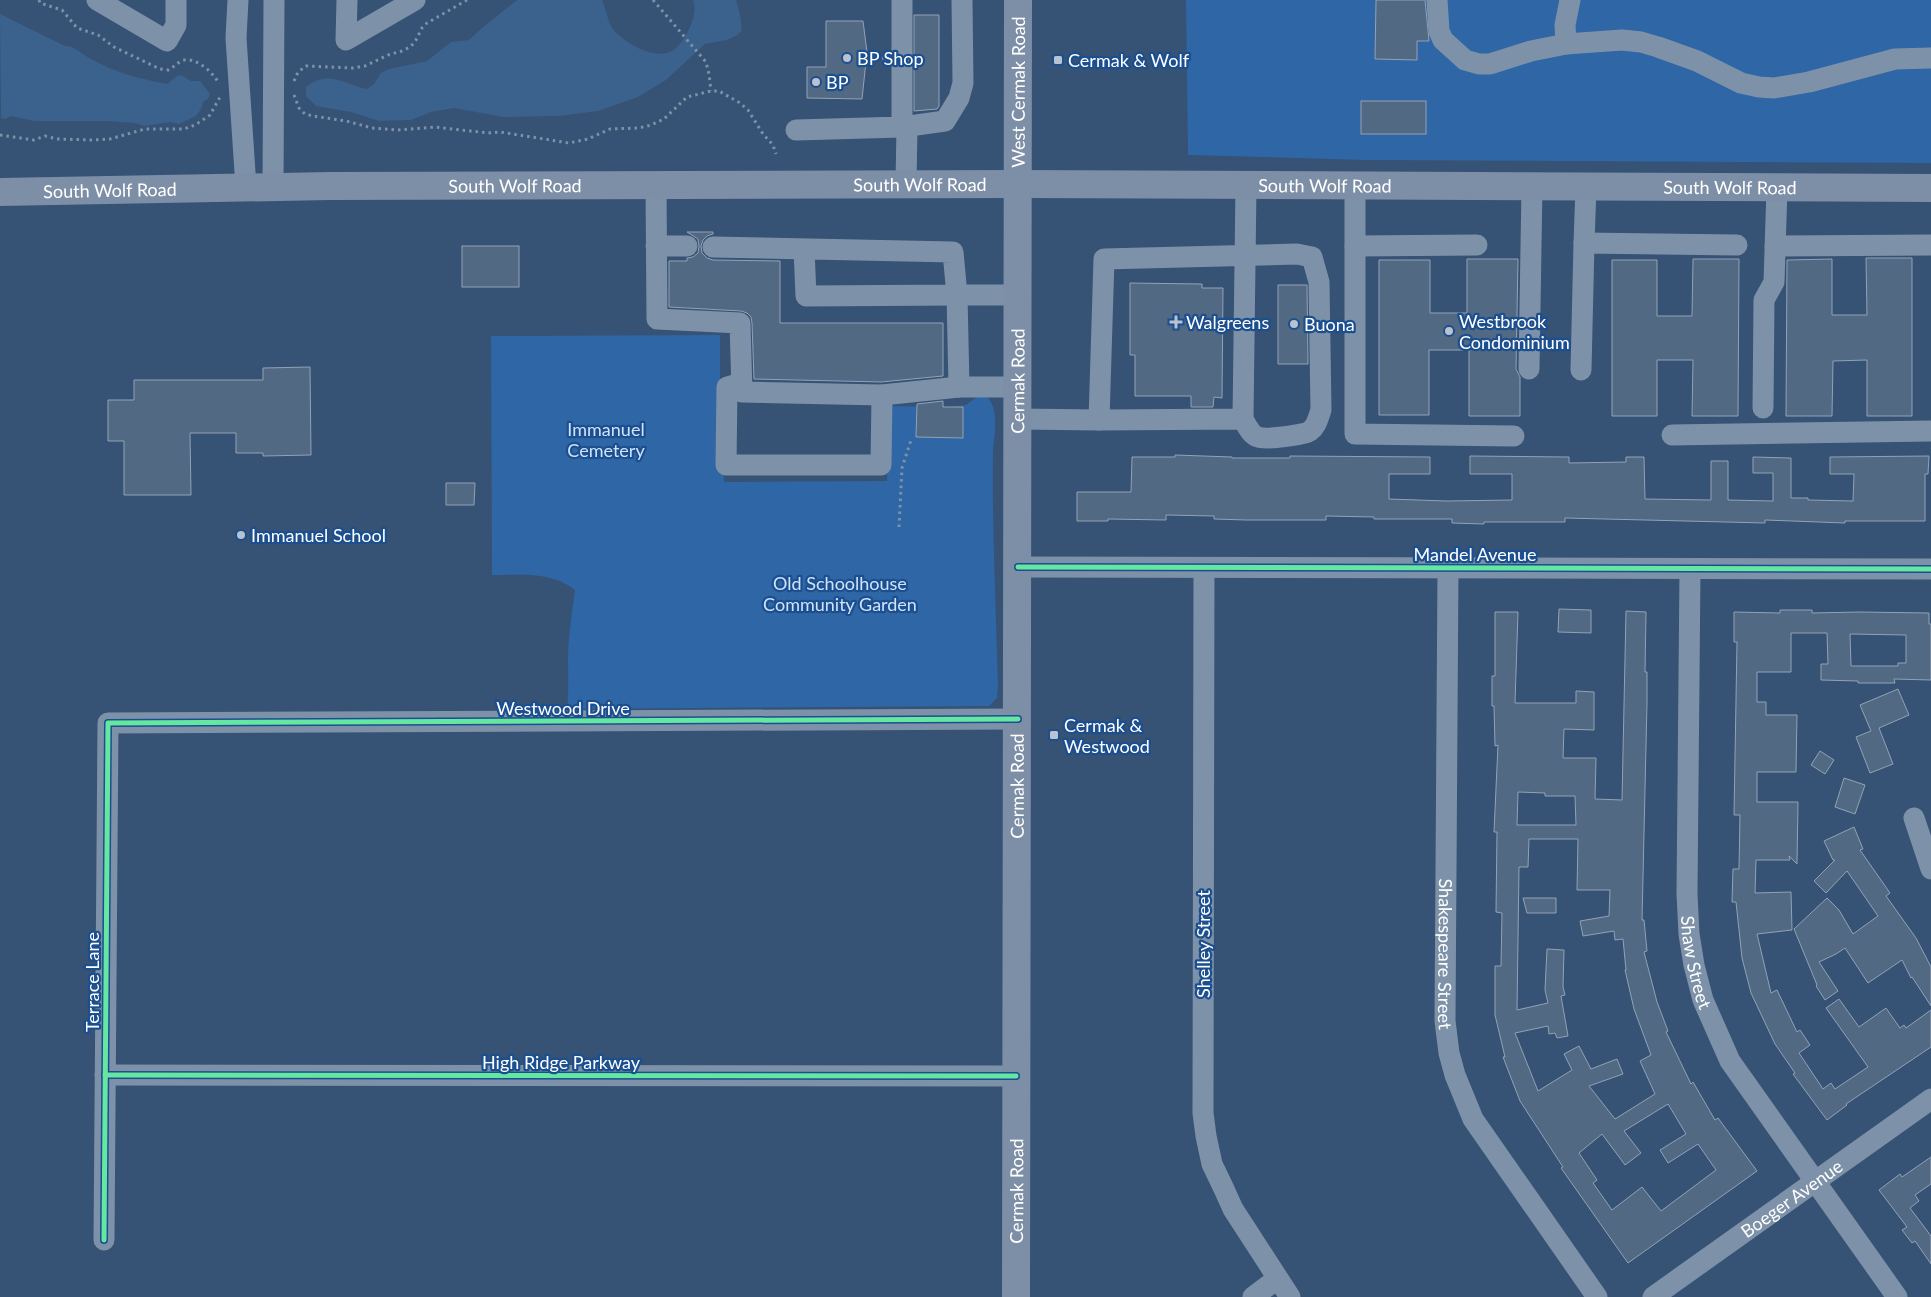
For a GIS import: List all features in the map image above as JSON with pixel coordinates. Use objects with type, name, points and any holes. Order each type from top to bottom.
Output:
[{"type":"main road","name":"West Cermak Road","points":[[1018,0],[1018,184]]},
{"type":"main road","name":"South Wolf Road","points":[[0,192],[330,186],[906,184],[1931,188]]},
{"type":"main road","name":"Cermak Road","points":[[1016,1297],[1018,184]]},
{"type":"street","points":[[97,0],[167,41],[176,25],[176,0]]},
{"type":"street","points":[[238,0],[236,38],[246,187]]},
{"type":"street","points":[[273,187],[274,0]]},
{"type":"street","points":[[347,0],[346,40],[415,0]]},
{"type":"street","points":[[902,0],[906,184]]},
{"type":"street","points":[[796,130],[905,127],[945,121],[959,98],[963,84],[962,0]]},
{"type":"street","points":[[1437,0],[1439,31],[1443,40],[1465,60],[1478,64],[1490,64],[1532,51],[1566,44],[1622,40],[1641,42],[1690,58],[1741,82],[1759,87],[1774,88],[1809,82],[1895,59],[1931,58]]},
{"type":"street","points":[[1566,44],[1565,25],[1570,0]]},
{"type":"street","points":[[656,185],[657,319],[740,323],[742,392],[882,395],[959,387],[1018,387]]},
{"type":"street","points":[[1099,420],[1104,259],[1245,255],[1296,254],[1312,257],[1319,282],[1320,410],[1315,425],[1308,432],[1280,437],[1258,437],[1248,430],[1244,419],[1245,255],[1246,185]]},
{"type":"street","points":[[1355,185],[1355,434],[1514,436]]},
{"type":"street","points":[[1528,369],[1532,186]]},
{"type":"street","points":[[1581,370],[1586,187]]},
{"type":"street","points":[[1763,408],[1764,300],[1774,282],[1777,188]]},
{"type":"street","points":[[1584,243],[1737,245]]},
{"type":"street","points":[[1355,246],[1478,245]]},
{"type":"street","points":[[1775,246],[1931,245]]},
{"type":"street","points":[[656,246],[687,246]]},
{"type":"street","points":[[713,247],[953,252],[959,387]]},
{"type":"street","points":[[804,248],[806,296],[1018,295]]},
{"type":"street","points":[[741,383],[727,387],[726,465],[881,465],[882,395]]},
{"type":"street","points":[[1018,419],[1244,419]]},
{"type":"street","points":[[1672,435],[1931,431]]},
{"type":"street","name":"Mandel Avenue","points":[[1018,566],[1931,569]]},
{"type":"street","name":"Shelley Street","points":[[1204,568],[1203,1113],[1206,1136],[1216,1173],[1233,1208],[1290,1297]]},
{"type":"street","name":"Shakespeare Street","points":[[1448,568],[1445,1021],[1449,1053],[1464,1096],[1481,1132],[1597,1297]]},
{"type":"street","name":"Shaw Street","points":[[1690,569],[1687,894],[1689,934],[1703,1000],[1730,1061],[1896,1297]]},
{"type":"street","name":"Westwood Drive","points":[[108,724],[1018,719]]},
{"type":"street","name":"Terrace Lane","points":[[104,1240],[108,724]]},
{"type":"street","points":[[1914,818],[1931,870]]},
{"type":"street","name":"High Ridge Parkway","points":[[105,1075],[1016,1076]]},
{"type":"street","name":"Boeger Avenue","points":[[1653,1297],[1931,1099]]},
{"type":"street","points":[[1253,1297],[1277,1279]]},
{"type":"path","points":[[0,135],[34,140],[46,136],[57,139],[93,140],[110,138],[145,129],[184,129],[195,125],[210,114],[220,97],[221,88],[217,79],[203,65],[185,60],[168,70],[160,69],[114,47],[92,32],[77,28],[62,10],[40,4],[39,0]]},
{"type":"path","points":[[294,85],[298,72],[306,66],[359,67],[410,47],[427,23],[467,0]]},
{"type":"path","points":[[653,0],[702,56],[708,68],[711,91]]},
{"type":"path","points":[[294,93],[299,108],[305,114],[346,121],[372,128],[398,130],[435,127],[488,133],[500,132],[569,143],[588,139],[610,129],[639,128],[651,125],[664,119],[687,97],[719,91],[728,95],[748,110],[763,134],[773,145],[776,154]]},
{"type":"path","points":[[899,527],[902,468],[911,440]]},
{"type":"green space","points":[[1186,0],[1931,0],[1931,163],[1366,160],[1188,155]]},
{"type":"green space","name":"Old Schoolhouse Community Garden","points":[[720,335],[720,403],[724,482],[887,481],[889,406],[951,407],[966,405],[977,397],[987,397],[991,402],[995,415],[993,511],[998,686],[997,698],[989,706],[567,709],[570,625],[575,590],[556,580],[535,575],[492,575],[491,336]]},
{"type":"shaded area","points":[[517,0],[602,0],[615,32],[638,48],[656,53],[672,51],[682,42],[692,21],[694,13],[693,0],[736,0],[742,31],[727,40],[705,44],[666,80],[638,97],[598,111],[559,116],[503,117],[454,108],[431,112],[411,120],[379,121],[351,112],[316,106],[306,96],[306,87],[314,82],[329,78],[367,89],[374,84],[381,73],[389,69],[427,61],[451,42],[469,40]]},
{"type":"shaded area","points":[[0,14],[115,70],[135,77],[167,84],[181,75],[191,81],[200,81],[210,94],[208,99],[203,102],[196,116],[179,124],[170,122],[145,126],[134,123],[107,121],[34,121],[11,116],[6,119],[1,118]]},
{"type":"building","points":[[1376,0],[1425,0],[1429,41],[1417,41],[1417,60],[1375,59]]},
{"type":"building","points":[[914,15],[939,15],[939,106],[937,109],[914,111]]},
{"type":"building","name":"BP Shop","points":[[826,21],[863,21],[867,52],[862,99],[807,98],[807,67],[826,67]]},
{"type":"building","points":[[1361,101],[1426,101],[1426,134],[1361,134]]},
{"type":"building","points":[[687,232],[713,232],[713,234],[703,240],[701,246],[702,253],[707,258],[713,260],[780,261],[780,323],[943,323],[943,376],[881,382],[754,379],[752,323],[751,317],[747,313],[741,311],[669,307],[669,261],[687,261],[687,258],[693,257],[698,253],[698,239]]},
{"type":"building","points":[[462,246],[519,246],[519,287],[462,287]]},
{"type":"building","points":[[1866,258],[1912,258],[1912,416],[1867,416],[1867,360],[1833,361],[1832,416],[1786,416],[1787,260],[1832,259],[1832,315],[1867,315]]},
{"type":"building","name":"Westbrook Condominium","points":[[1467,259],[1518,259],[1516,369],[1520,377],[1520,416],[1469,416],[1469,350],[1429,350],[1429,415],[1379,415],[1379,260],[1430,260],[1430,313],[1467,313]]},
{"type":"building","name":"Westbrook Condominium","points":[[1693,259],[1739,259],[1738,416],[1692,416],[1693,360],[1657,360],[1657,416],[1612,416],[1612,260],[1657,260],[1657,316],[1692,316]]},
{"type":"building","name":"Walgreens","points":[[1130,283],[1202,284],[1202,288],[1223,288],[1222,398],[1214,397],[1213,407],[1191,407],[1191,396],[1135,396],[1135,355],[1130,355]]},
{"type":"building","name":"Buona","points":[[1278,285],[1307,285],[1308,364],[1278,364]]},
{"type":"building","points":[[310,367],[311,455],[263,456],[263,453],[236,453],[236,433],[190,433],[191,495],[124,495],[124,441],[108,441],[108,400],[134,400],[134,380],[263,380],[263,368]]},
{"type":"building","points":[[943,401],[943,407],[963,407],[963,438],[916,437],[917,404]]},
{"type":"building","points":[[1175,455],[1232,458],[1290,458],[1290,456],[1430,457],[1430,474],[1389,474],[1389,499],[1447,501],[1512,500],[1512,474],[1470,474],[1470,456],[1569,457],[1569,463],[1626,462],[1626,457],[1644,457],[1645,499],[1711,500],[1711,461],[1728,461],[1728,500],[1773,501],[1773,473],[1753,473],[1753,457],[1791,458],[1791,498],[1853,501],[1854,474],[1830,474],[1830,457],[1929,456],[1928,474],[1925,474],[1925,521],[1845,521],[1845,523],[1765,520],[1765,523],[1565,518],[1565,522],[1484,522],[1484,524],[1452,523],[1452,519],[1374,519],[1374,517],[1326,516],[1326,520],[1246,520],[1214,519],[1214,516],[1166,515],[1166,520],[1108,519],[1108,521],[1077,521],[1077,492],[1131,492],[1132,457],[1175,457]]},
{"type":"building","points":[[446,483],[475,483],[474,505],[446,505]]},
{"type":"building","points":[[1559,609],[1591,610],[1591,633],[1558,632]]},
{"type":"building","points":[[1780,610],[1812,610],[1812,613],[1929,613],[1929,624],[1931,624],[1931,680],[1894,679],[1895,683],[1858,683],[1858,681],[1821,680],[1821,664],[1828,664],[1827,633],[1791,633],[1791,672],[1757,672],[1757,702],[1766,702],[1766,715],[1797,715],[1796,772],[1757,772],[1757,802],[1798,802],[1797,864],[1789,856],[1790,860],[1756,860],[1755,893],[1791,892],[1792,930],[1757,934],[1771,993],[1777,990],[1797,1032],[1800,1030],[1810,1045],[1799,1053],[1823,1089],[1831,1083],[1835,1089],[1868,1067],[1826,1008],[1839,999],[1859,1027],[1886,1008],[1900,1028],[1904,1025],[1906,1028],[1931,1010],[1931,1047],[1846,1104],[1827,1120],[1793,1074],[1795,1073],[1775,1044],[1751,993],[1742,958],[1736,902],[1732,902],[1733,869],[1739,869],[1740,815],[1734,815],[1737,642],[1734,642],[1734,612],[1780,613]],"holes":[[[1850,634],[1906,635],[1906,663],[1898,663],[1898,666],[1851,666]]]},
{"type":"building","points":[[1626,611],[1646,612],[1645,672],[1647,672],[1647,703],[1642,920],[1644,920],[1647,951],[1644,952],[1657,1002],[1668,1031],[1666,1032],[1691,1084],[1693,1082],[1715,1120],[1718,1118],[1757,1171],[1628,1263],[1561,1168],[1563,1167],[1520,1101],[1503,1057],[1505,1057],[1495,1015],[1495,966],[1501,966],[1502,913],[1496,912],[1497,832],[1494,832],[1498,745],[1495,746],[1494,706],[1492,706],[1492,676],[1495,676],[1495,612],[1518,612],[1515,703],[1576,703],[1576,691],[1594,692],[1594,730],[1564,729],[1563,758],[1596,758],[1595,799],[1622,800]],"holes":[[[1518,792],[1545,793],[1545,796],[1575,796],[1576,825],[1517,825]],[[1529,839],[1578,839],[1577,890],[1610,890],[1609,916],[1580,921],[1583,936],[1614,931],[1615,940],[1623,939],[1625,970],[1634,1009],[1651,1055],[1640,1061],[1655,1094],[1615,1119],[1589,1086],[1623,1074],[1617,1059],[1591,1069],[1579,1046],[1564,1054],[1572,1070],[1538,1091],[1515,1033],[1548,1026],[1549,1034],[1555,1033],[1557,1038],[1568,1036],[1561,996],[1565,995],[1563,987],[1564,950],[1547,949],[1545,990],[1548,1003],[1517,1010],[1519,867],[1528,867]],[[1668,1104],[1686,1134],[1660,1150],[1668,1163],[1698,1144],[1716,1170],[1661,1211],[1642,1187],[1612,1210],[1593,1183],[1597,1180],[1579,1153],[1602,1134],[1625,1165],[1641,1153],[1624,1131]]]},
{"type":"building","points":[[1898,689],[1909,715],[1879,728],[1893,764],[1870,773],[1856,737],[1871,731],[1860,705]]},
{"type":"building","points":[[1820,751],[1834,760],[1825,774],[1811,765]]},
{"type":"building","points":[[1844,778],[1865,785],[1855,814],[1835,807]]},
{"type":"building","points":[[1854,827],[1863,849],[1860,850],[1890,893],[1886,896],[1916,938],[1931,967],[1931,1006],[1911,978],[1902,960],[1868,983],[1845,948],[1819,962],[1838,991],[1825,1000],[1816,986],[1794,929],[1827,898],[1839,910],[1853,934],[1878,916],[1847,871],[1826,893],[1814,881],[1835,860],[1833,860],[1824,841]]},
{"type":"building","points":[[1523,898],[1556,898],[1556,913],[1527,913]]},
{"type":"building","points":[[1931,1157],[1931,1184],[1915,1195],[1919,1201],[1910,1208],[1931,1236],[1931,1264],[1915,1241],[1912,1243],[1902,1230],[1907,1227],[1879,1190],[1900,1174],[1902,1177]]},
{"type":"cycle path","points":[[1018,567],[1931,569]]},
{"type":"cycle path","points":[[104,1240],[108,723],[1018,719]]},
{"type":"cycle path","points":[[105,1075],[1016,1076]]},
{"type":"place","name":"BP Shop","points":[[847,58]]},
{"type":"place","name":"Cermak & Wolf","points":[[1058,60]]},
{"type":"place","name":"BP","points":[[816,82]]},
{"type":"place","name":"Walgreens","points":[[1176,322]]},
{"type":"place","name":"Buona","points":[[1294,324]]},
{"type":"place","name":"Westbrook Condominium","points":[[1449,331]]},
{"type":"place","name":"Immanuel School","points":[[241,535]]},
{"type":"place","name":"Cermak & Westwood","points":[[1054,735]]},
{"type":"park label","name":"Immanuel Cemetery","points":[[606,439]]}]
